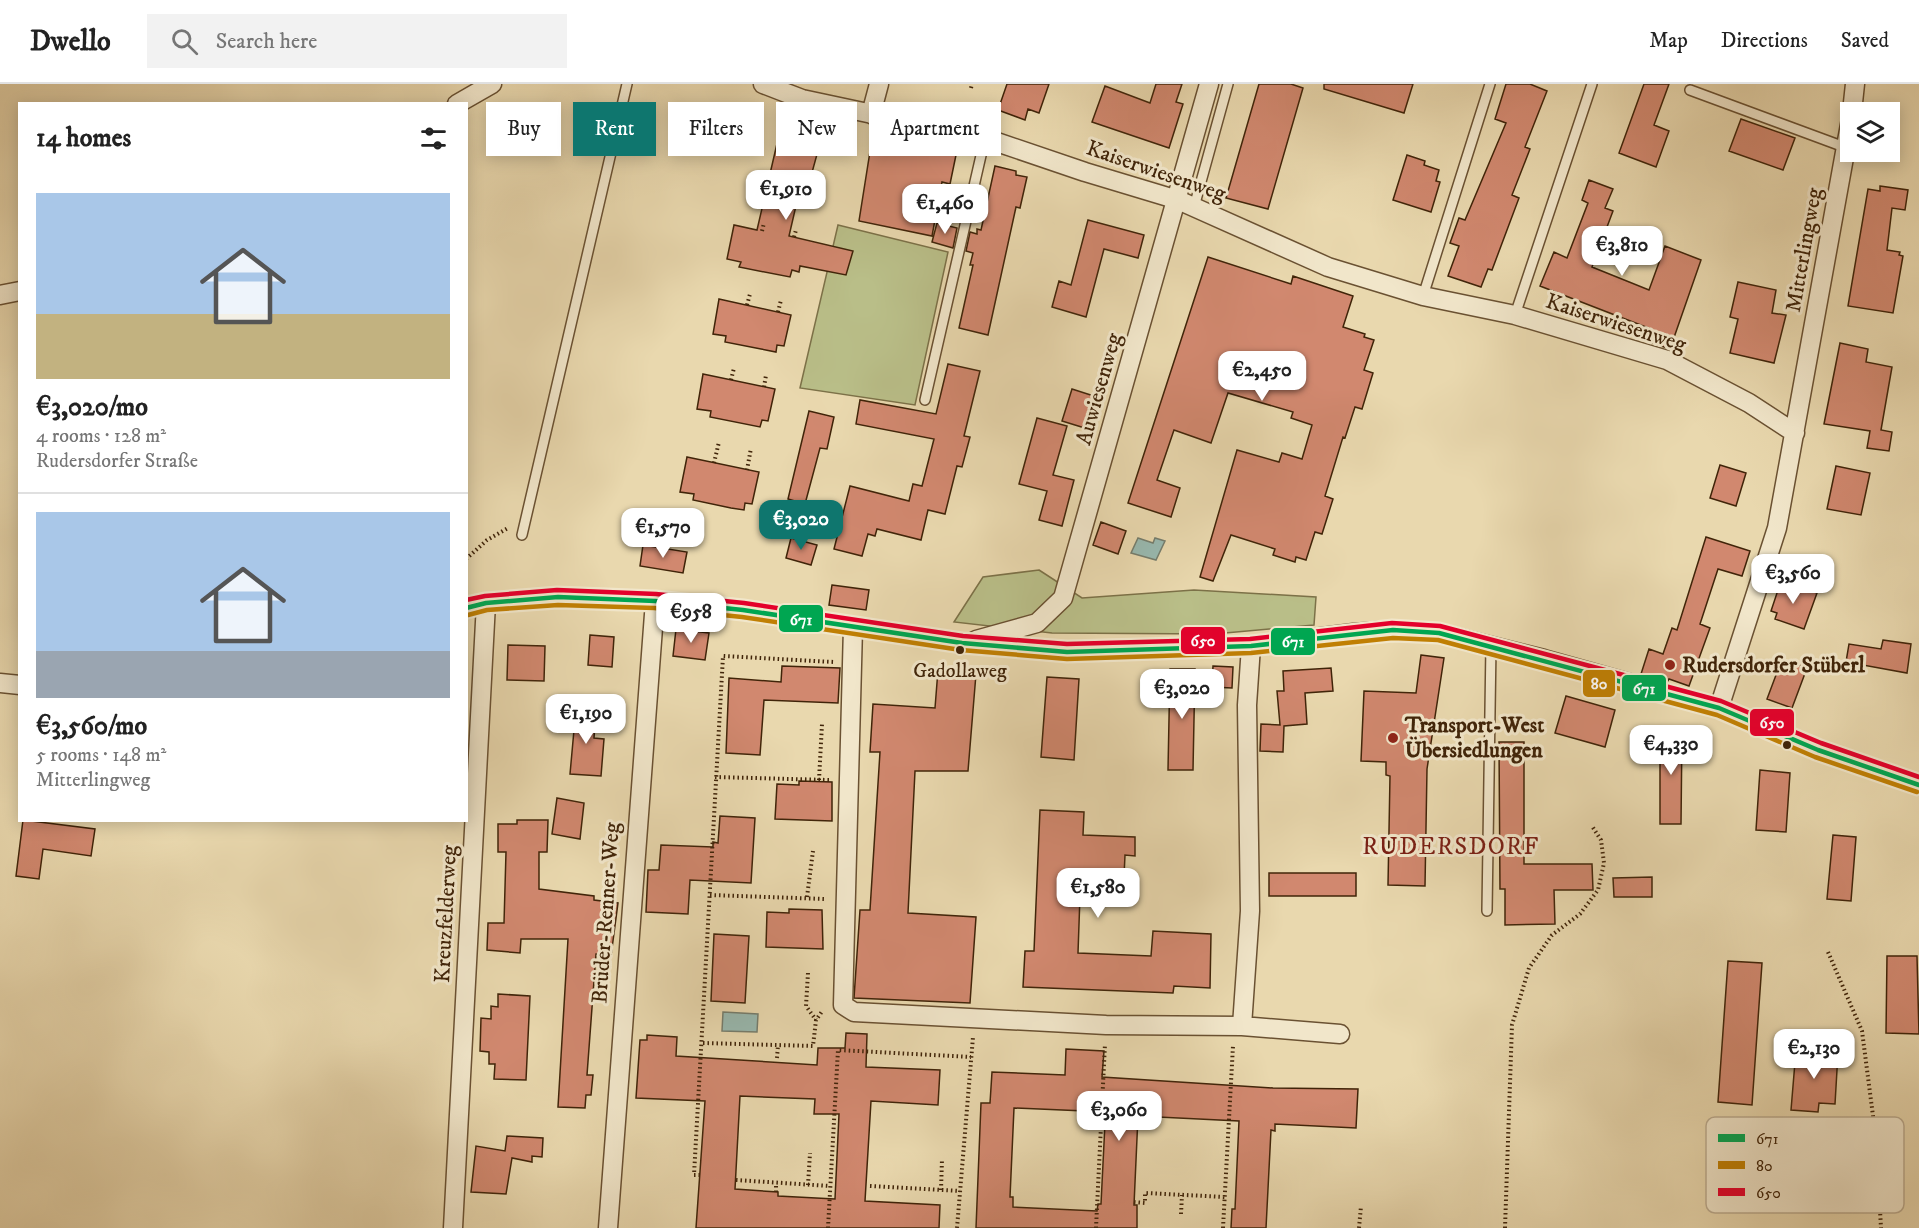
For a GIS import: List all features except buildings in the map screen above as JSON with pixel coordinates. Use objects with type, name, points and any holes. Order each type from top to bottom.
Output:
[{"type":"street","points":[[460,102],[492,84]]},
{"type":"street","name":"Kaiserwiesenweg","points":[[763,84],[802,99],[869,114]]},
{"type":"street","points":[[874,102],[879,84]]},
{"type":"street","name":"Auwiesenweg","points":[[962,643],[1036,623],[1064,598],[1186,203],[1209,84]]},
{"type":"street","points":[[1853,102],[1856,84]]},
{"type":"street","name":"Kaiserwiesenweg","points":[[1001,143],[1186,203],[1328,267],[1423,296],[1515,315],[1667,360],[1749,404],[1795,433]]},
{"type":"street","name":"Mitterlingweg","points":[[1719,708],[1778,528],[1844,162]]},
{"type":"street","points":[[0,295],[18,291]]},
{"type":"street","points":[[468,608],[486,603],[558,597],[655,601],[743,610],[962,643],[1067,652],[1251,646],[1393,630],[1439,633],[1491,645],[1719,708],[1818,750],[1919,785]]},
{"type":"street","name":"Brüder-Renner-Weg","points":[[608,1228],[629,918],[655,601]]},
{"type":"street","name":"Kreuzfelderweg","points":[[453,1228],[486,603]]},
{"type":"street","points":[[853,627],[851,782],[843,1002],[845,1009],[854,1012],[974,1020],[1106,1025],[1242,1026],[1340,1034]]},
{"type":"street","points":[[1242,1026],[1250,911],[1247,705],[1251,646]]},
{"type":"street","points":[[0,683],[18,685]]},
{"type":"lane","points":[[522,535],[627,84]]},
{"type":"lane","name":"Auwiesenweg","points":[[1186,203],[1228,84]]},
{"type":"lane","points":[[1423,296],[1490,84]]},
{"type":"lane","name":"Kaiserwiesenweg","points":[[1515,315],[1592,84]]},
{"type":"lane","points":[[1690,90],[1840,145]]},
{"type":"lane","points":[[925,400],[982,156]]},
{"type":"lane","points":[[1487,911],[1491,645]]},
{"type":"path","points":[[762,231],[764,223]]},
{"type":"path","points":[[794,237],[796,230]]},
{"type":"path","points":[[747,305],[750,294]]},
{"type":"path","points":[[778,312],[781,300]]},
{"type":"path","points":[[731,380],[734,368]]},
{"type":"path","points":[[764,387],[766,375]]},
{"type":"path","points":[[714,463],[719,442]]},
{"type":"path","points":[[747,470],[751,448]]},
{"type":"path","points":[[468,557],[487,540],[526,517]]},
{"type":"path","points":[[700,1176],[694,1175],[723,656],[852,663]]},
{"type":"path","points":[[819,780],[822,724]]},
{"type":"path","points":[[715,777],[851,782]]},
{"type":"path","points":[[1505,1228],[1512,1025],[1528,968],[1552,935],[1580,914],[1598,890],[1604,862],[1601,840],[1592,826]]},
{"type":"path","points":[[807,897],[813,851]]},
{"type":"path","points":[[710,895],[807,897],[847,901]]},
{"type":"path","points":[[1828,952],[1862,1031],[1873,1117]]},
{"type":"path","points":[[808,973],[806,1006],[816,1020]]},
{"type":"path","points":[[703,1043],[813,1046],[816,1020],[827,1004]]},
{"type":"path","points":[[957,1228],[974,1020]]},
{"type":"path","points":[[1096,1228],[1106,1025]]},
{"type":"path","points":[[1223,1228],[1232,1048],[1242,1026]]},
{"type":"path","points":[[777,1058],[778,1045]]},
{"type":"path","points":[[828,1228],[838,1050],[971,1057]]},
{"type":"path","points":[[699,1100],[705,1100]]},
{"type":"path","points":[[808,1185],[810,1153]]},
{"type":"path","points":[[941,1190],[942,1160]]},
{"type":"path","points":[[736,1180],[830,1186]]},
{"type":"path","points":[[776,1183],[776,1192]]},
{"type":"path","points":[[870,1186],[960,1191]]},
{"type":"path","points":[[1134,1202],[1145,1203],[1145,1193],[1225,1197]]},
{"type":"path","points":[[1181,1214],[1182,1195]]},
{"type":"path","points":[[1359,1228],[1361,1206]]},
{"type":"path","points":[[1880,1213],[1881,1228]]},
{"type":"green space","points":[[838,225],[948,252],[915,405],[800,388]]},
{"type":"green space","points":[[1039,570],[1082,598],[1194,590],[1316,597],[1314,625],[1214,634],[1052,633],[954,622],[983,577]]},
{"type":"water","points":[[1138,538],[1153,543],[1155,538],[1165,541],[1156,560],[1131,553]]},
{"type":"water","points":[[723,1012],[758,1014],[757,1032],[722,1031]]},
{"type":"transit line","name":"650","points":[[468,600],[557,590],[656,594],[744,603],[963,636],[1067,644],[1250,639],[1392,623],[1440,626],[1721,701],[1821,743],[1919,777]]},
{"type":"transit line","name":"671","points":[[468,608],[486,603],[558,597],[655,601],[743,610],[962,643],[1067,652],[1251,646],[1393,630],[1439,633],[1719,708],[1818,750],[1919,785]]},
{"type":"transit line","name":"80","points":[[468,615],[487,610],[558,605],[654,608],[742,617],[961,650],[1067,659],[1251,653],[1393,638],[1438,640],[1717,715],[1815,757],[1917,792]]},
{"type":"place","name":"Gadollaweg","points":[[960,650]]},
{"type":"place","name":"Rudersdorfer Stüberl","points":[[1670,665]]},
{"type":"place","name":"Transport-West Übersiedlungen","points":[[1393,738]]},
{"type":"district","name":"RUDERSDORF","points":[[1451,847]]}]
